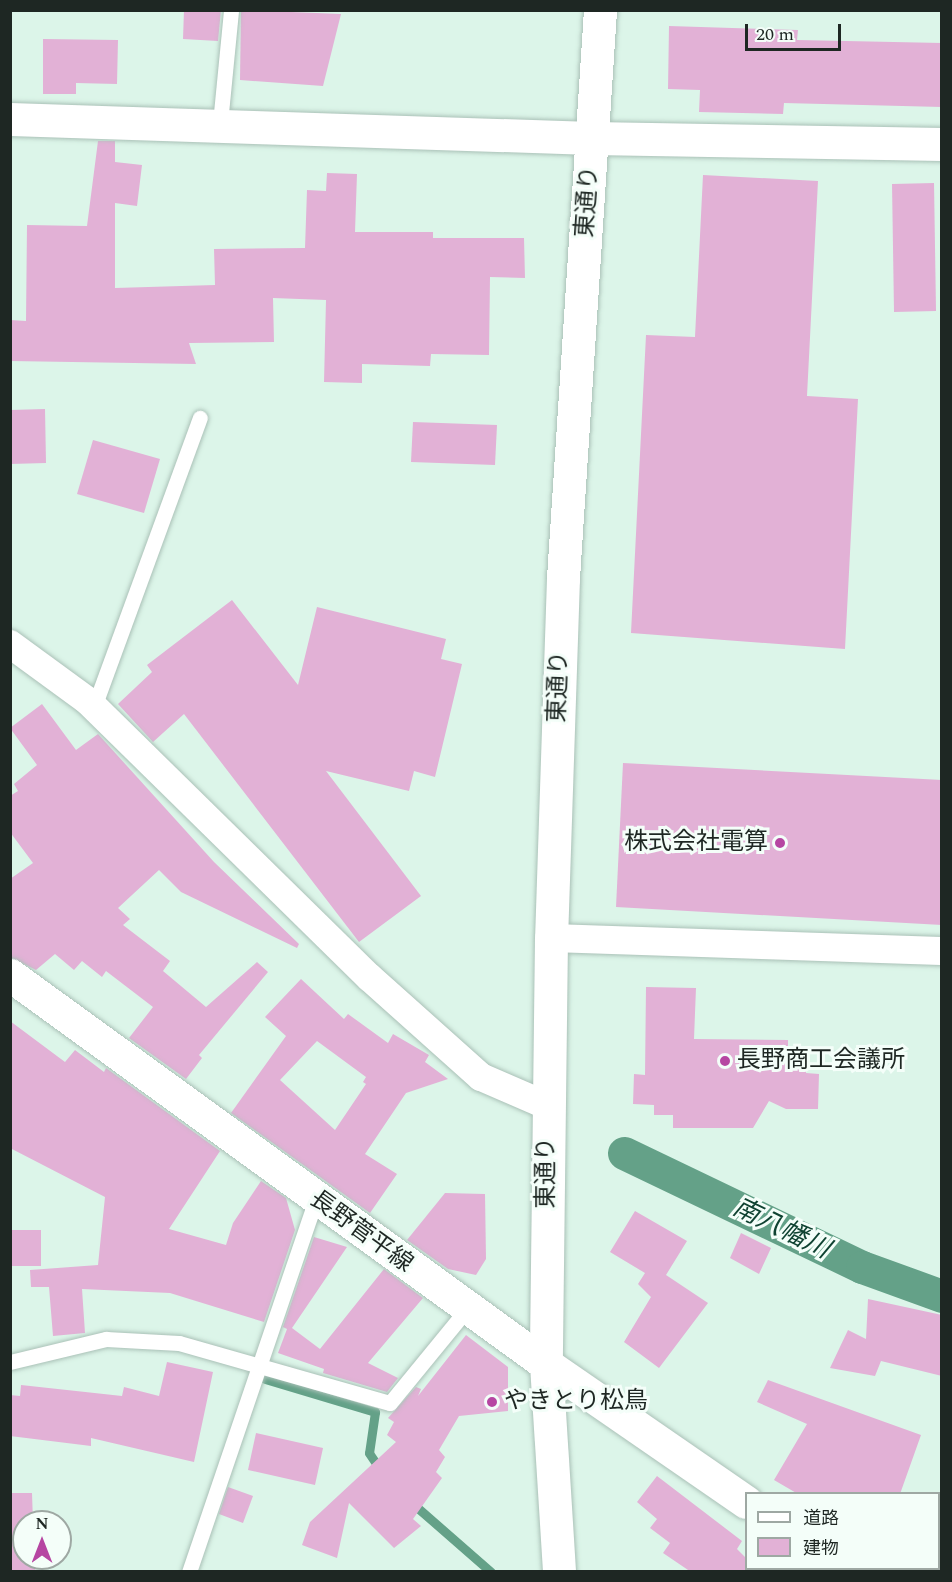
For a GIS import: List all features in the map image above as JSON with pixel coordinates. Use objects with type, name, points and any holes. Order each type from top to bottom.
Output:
[{"type":"street","name":"東通り","points":[[546,1364],[551,938],[563,578],[600,10]]},
{"type":"street","points":[[10,119],[220,123],[592,138],[942,144]]},
{"type":"street","points":[[10,644],[94,707],[424,1028],[481,1077],[548,1106]]},
{"type":"street","points":[[551,938],[942,951]]},
{"type":"street","name":"長野菅平線","points":[[10,975],[467,1310],[745,1501]]},
{"type":"street","points":[[546,1364],[559,1572]]},
{"type":"lane","points":[[220,123],[231,10]]},
{"type":"lane","points":[[94,707],[200,418]]},
{"type":"lane","points":[[189,1572],[257,1366],[316,1200]]},
{"type":"lane","points":[[10,1362],[105,1339],[179,1343],[390,1403],[467,1310]]},
{"type":"building","points":[[184,10],[221,10],[218,41],[183,39]]},
{"type":"building","points":[[241,10],[341,14],[323,86],[240,80]]},
{"type":"building","points":[[669,26],[798,30],[797,40],[942,43],[942,107],[784,103],[783,114],[699,112],[700,90],[668,89]]},
{"type":"building","points":[[43,39],[118,40],[117,84],[76,83],[76,94],[43,94]]},
{"type":"building","points":[[98,141],[115,141],[115,162],[142,165],[137,206],[115,203],[115,288],[215,285],[214,249],[305,248],[307,190],[326,191],[327,173],[357,174],[355,232],[433,232],[433,238],[524,238],[525,278],[490,277],[489,355],[431,354],[430,366],[362,364],[362,383],[324,382],[326,300],[273,298],[274,342],[189,343],[196,364],[10,361],[10,320],[26,321],[27,225],[87,226]]},
{"type":"building","points":[[703,175],[818,181],[807,396],[858,399],[845,649],[631,633],[646,335],[695,337]]},
{"type":"building","points":[[934,183],[936,311],[894,312],[892,184]]},
{"type":"building","points":[[45,409],[46,463],[10,464],[10,410]]},
{"type":"building","points":[[413,422],[497,425],[495,465],[411,462]]},
{"type":"building","points":[[93,440],[160,459],[144,513],[77,494]]},
{"type":"building","points":[[232,600],[298,685],[317,607],[446,639],[441,659],[462,664],[435,777],[414,771],[409,791],[326,771],[421,896],[359,942],[184,714],[153,742],[118,704],[152,672],[147,665]]},
{"type":"building","points":[[42,704],[76,750],[98,734],[214,862],[299,944],[297,948],[181,892],[159,870],[118,908],[130,919],[123,925],[170,961],[163,971],[206,1007],[257,962],[268,972],[199,1055],[202,1058],[186,1079],[129,1038],[153,1007],[106,971],[102,977],[82,961],[74,970],[55,954],[36,970],[10,957],[10,879],[33,863],[10,832],[10,796],[18,791],[14,784],[37,765],[10,728]]},
{"type":"building","name":"株式会社電算","points":[[623,763],[942,780],[942,925],[616,907]]},
{"type":"building","points":[[301,979],[344,1019],[348,1014],[388,1043],[393,1034],[429,1055],[425,1062],[448,1079],[406,1093],[365,1154],[397,1174],[370,1213],[231,1113],[286,1036],[265,1017]],"holes":[[[317,1041],[366,1077],[363,1082],[366,1084],[335,1130],[280,1080]]]},
{"type":"building","name":"長野商工会議所","points":[[646,987],[696,988],[694,1039],[788,1040],[788,1048],[806,1048],[806,1073],[819,1074],[818,1109],[786,1109],[769,1101],[753,1128],[673,1128],[673,1115],[654,1115],[654,1105],[633,1104],[634,1074],[645,1075]]},
{"type":"building","points":[[10,1021],[65,1062],[75,1050],[104,1072],[106,1068],[220,1151],[169,1229],[226,1245],[233,1223],[261,1181],[286,1198],[295,1230],[264,1322],[170,1293],[82,1289],[85,1333],[53,1336],[49,1287],[31,1287],[30,1270],[98,1265],[105,1197],[10,1148]]},
{"type":"building","points":[[445,1193],[485,1194],[486,1259],[476,1275],[448,1269],[407,1240]]},
{"type":"building","points":[[635,1211],[687,1241],[666,1275],[708,1303],[659,1368],[624,1342],[651,1297],[638,1284],[645,1273],[610,1252]]},
{"type":"building","points":[[10,1230],[41,1230],[41,1266],[10,1266]]},
{"type":"building","points":[[741,1233],[771,1248],[759,1274],[730,1258]]},
{"type":"building","points":[[314,1237],[347,1247],[292,1328],[320,1349],[384,1269],[423,1298],[368,1363],[398,1378],[387,1392],[323,1373],[324,1369],[278,1353],[287,1329],[283,1327]]},
{"type":"building","points":[[868,1299],[942,1315],[942,1376],[881,1361],[875,1376],[830,1368],[848,1330],[866,1339]]},
{"type":"building","points":[[466,1335],[508,1367],[508,1411],[459,1416],[439,1450],[445,1457],[436,1472],[442,1478],[413,1519],[421,1526],[394,1548],[349,1503],[337,1558],[302,1545],[310,1522],[396,1442],[387,1435],[394,1422],[388,1418],[416,1387],[421,1389],[418,1396]]},
{"type":"building","points":[[167,1362],[213,1372],[194,1462],[91,1438],[91,1446],[10,1436],[10,1395],[20,1396],[21,1385],[122,1396],[124,1387],[159,1396]]},
{"type":"building","points":[[768,1380],[921,1435],[901,1492],[795,1492],[774,1480],[807,1424],[757,1402]]},
{"type":"building","points":[[256,1433],[323,1448],[315,1485],[248,1470]]},
{"type":"building","points":[[657,1476],[742,1541],[737,1549],[745,1557],[745,1570],[760,1572],[691,1572],[663,1553],[670,1543],[650,1528],[657,1519],[637,1502]]},
{"type":"building","points":[[228,1487],[253,1496],[243,1523],[219,1514]]},
{"type":"building","points":[[10,1493],[32,1493],[33,1510],[12,1510],[12,1570],[35,1570],[35,1572],[10,1572]]},
{"type":"waterway","name":"南八幡川","points":[[624,1153],[862,1267],[942,1296]]},
{"type":"waterway","points":[[265,1379],[375,1412],[369,1453],[381,1471]]},
{"type":"waterway","points":[[412,1503],[491,1572]]},
{"type":"place","name":"株式会社電算","points":[[780,843]]},
{"type":"place","name":"長野商工会議所","points":[[725,1061]]},
{"type":"place","name":"やきとり松鳥","points":[[492,1402]]}]
